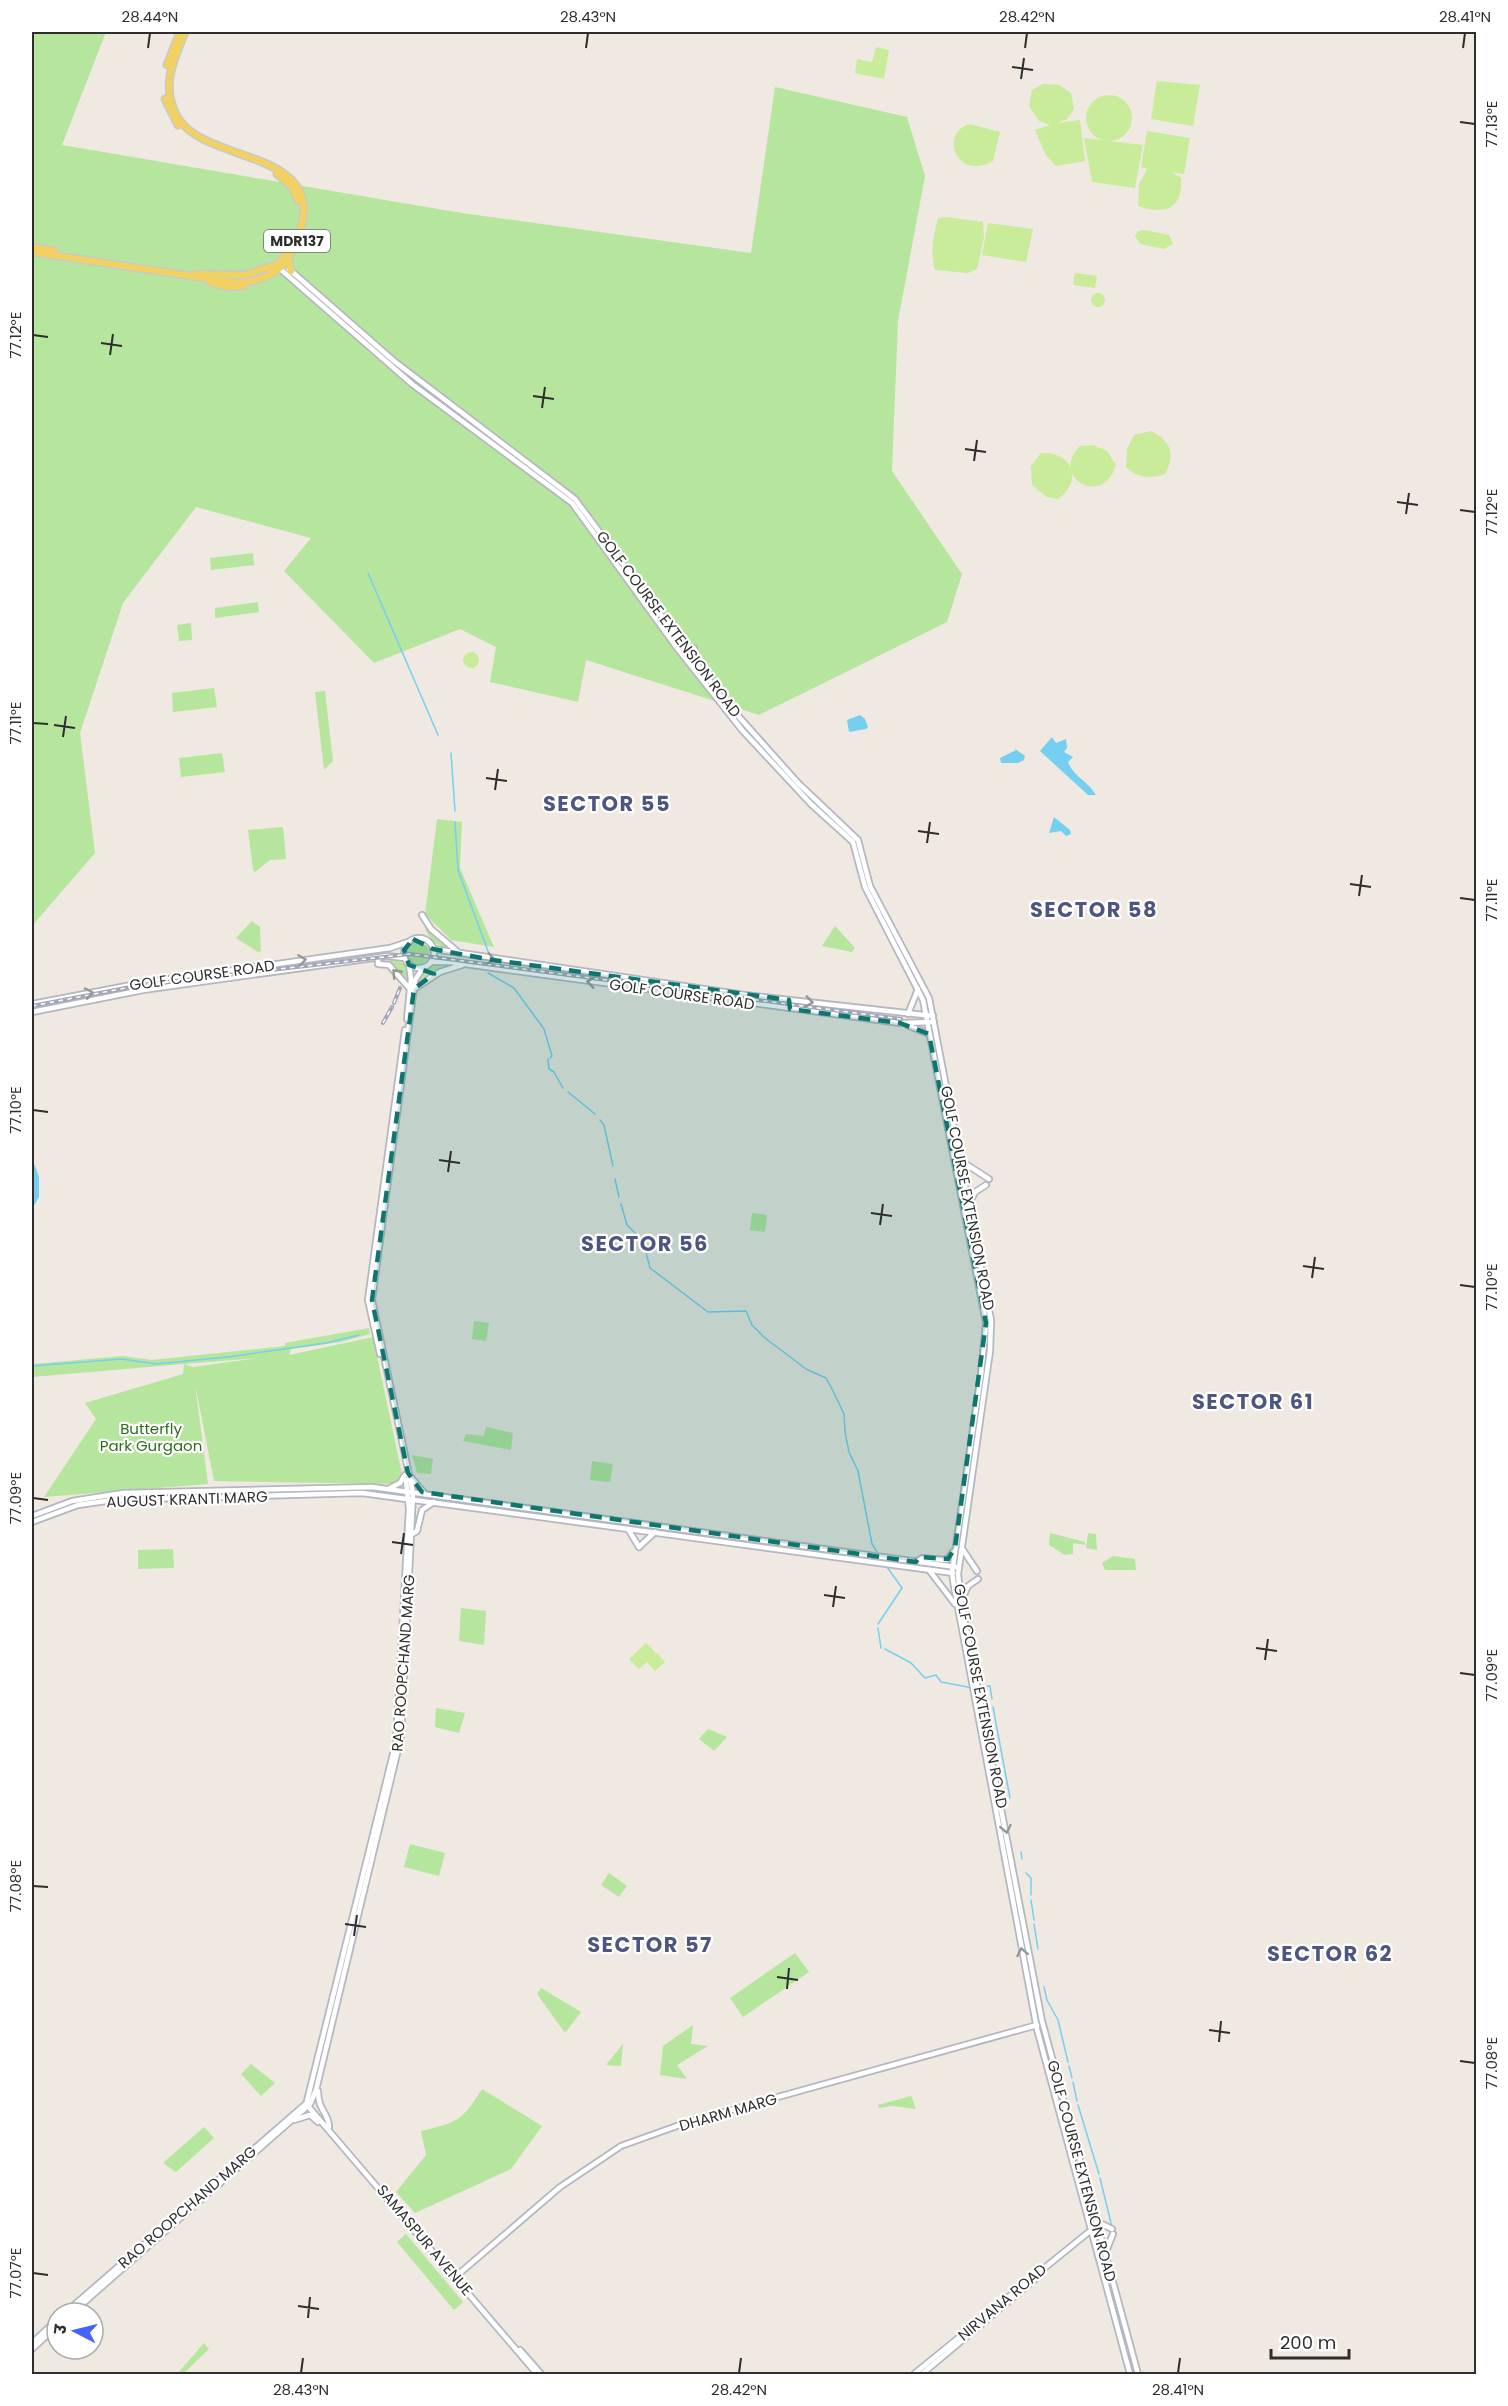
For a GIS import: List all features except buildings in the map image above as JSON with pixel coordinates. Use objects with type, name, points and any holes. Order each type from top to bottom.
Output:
[{"type":"main road","name":"MDR137","points":[[180,32],[165,76],[165,98],[171,114],[191,137],[276,173],[292,187],[298,202],[299,218],[292,243],[282,264],[256,276],[240,279],[195,275]]},
{"type":"main road","name":"MDR137","points":[[32,250],[237,283],[266,277],[282,264],[299,237],[303,214],[302,202],[296,185],[281,171],[200,138],[183,125],[173,110],[169,94],[169,73],[185,32]]},
{"type":"main road","points":[[282,264],[289,272]]},
{"type":"main road","name":"GOLF COURSE EXTENSION ROAD","points":[[282,264],[412,384],[572,503],[718,697],[811,804],[853,842],[865,887],[918,989],[927,1019],[986,1323],[981,1374],[952,1573],[977,1682],[1047,2069],[1130,2374]]},
{"type":"main road","points":[[273,273],[289,272]]},
{"type":"main road","name":"GOLF COURSE EXTENSION ROAD","points":[[668,632],[678,642],[718,697],[798,783],[858,840],[870,886],[921,981],[934,1019],[990,1317],[991,1336],[958,1574],[959,1604]]},
{"type":"main road","points":[[678,642],[693,648],[696,666]]},
{"type":"main road","points":[[422,915],[431,929],[464,955]]},
{"type":"main road","points":[[411,1495],[372,1300],[412,989],[423,968],[431,962],[433,950],[428,941],[421,938],[408,942],[404,950],[404,958],[409,965],[412,989]]},
{"type":"main road","name":"GOLF COURSE ROAD","points":[[32,1004],[177,976],[390,948],[408,942]]},
{"type":"main road","name":"GOLF COURSE ROAD","points":[[433,950],[789,1000],[908,1014],[927,1019]]},
{"type":"main road","name":"GOLF COURSE ROAD","points":[[32,1012],[121,994],[378,961],[396,956],[404,958]]},
{"type":"main road","points":[[378,961],[389,965],[412,989]]},
{"type":"main road","name":"GOLF COURSE ROAD","points":[[431,962],[467,964],[900,1023],[934,1019]]},
{"type":"main road","points":[[412,989],[440,972],[467,964]]},
{"type":"main road","points":[[409,965],[423,968]]},
{"type":"main road","points":[[279,976],[286,971]]},
{"type":"main road","points":[[119,986],[124,990],[121,994]]},
{"type":"main road","points":[[908,1014],[918,989]]},
{"type":"main road","points":[[789,1000],[789,1008]]},
{"type":"main road","points":[[900,1023],[929,1034]]},
{"type":"main road","points":[[961,1161],[989,1179]]},
{"type":"main road","points":[[969,1205],[975,1192],[986,1185]]},
{"type":"main road","points":[[388,1489],[399,1485],[407,1474]]},
{"type":"main road","points":[[407,1474],[425,1494]]},
{"type":"main road","points":[[297,1487],[297,1495]]},
{"type":"main road","name":"AUGUST KRANTI MARG","points":[[32,1522],[78,1505],[113,1500],[297,1487],[388,1489],[411,1495]]},
{"type":"main road","points":[[310,1487],[310,1494]]},
{"type":"main road","name":"AUGUST KRANTI MARG","points":[[32,1515],[72,1501],[99,1496],[362,1493],[411,1495]]},
{"type":"main road","points":[[411,1495],[425,1494],[960,1567]]},
{"type":"main road","points":[[411,1495],[434,1502],[958,1574]]},
{"type":"main road","name":"RAO ROOPCHAND MARG","points":[[85,2301],[254,2150],[291,2120],[308,2104],[316,2090],[401,1737],[412,1534],[411,1495]]},
{"type":"main road","name":"RAO ROOPCHAND MARG","points":[[316,2090],[396,1742],[411,1495]]},
{"type":"main road","points":[[412,1534],[417,1531],[422,1510],[434,1502]]},
{"type":"main road","points":[[628,1529],[639,1547],[645,1538],[655,1532]]},
{"type":"main road","points":[[963,1547],[977,1571]]},
{"type":"main road","points":[[916,1562],[922,1558],[946,1560],[956,1548]]},
{"type":"main road","points":[[928,1569],[959,1604],[968,1586],[978,1579]]},
{"type":"main road","name":"GOLF COURSE EXTENSION ROAD","points":[[967,1645],[970,1683],[1040,2026],[1138,2374]]},
{"type":"main road","name":"DHARM MARG","points":[[456,2279],[554,2192],[621,2146],[688,2122],[1040,2026]]},
{"type":"main road","points":[[1047,2069],[1053,2066]]},
{"type":"main road","points":[[291,2120],[310,2115],[326,2126],[328,2118],[318,2105],[316,2090]]},
{"type":"main road","name":"RAO ROOPCHAND MARG","points":[[79,2301],[308,2104]]},
{"type":"main road","name":"SAMASPUR AVENUE","points":[[308,2104],[539,2374]]},
{"type":"main road","points":[[1073,2169],[1081,2167]]},
{"type":"main road","points":[[1096,2221],[1112,2232],[1104,2255]]},
{"type":"main road","name":"NIRVANA ROAD","points":[[914,2374],[1090,2232]]},
{"type":"main road","name":"NIRVANA ROAD","points":[[922,2374],[1090,2232]]},
{"type":"main road","points":[[1100,2267],[1108,2266]]},
{"type":"main road","points":[[1114,2319],[1121,2317]]},
{"type":"main road","points":[[32,2343],[45,2331]]},
{"type":"main road","points":[[32,2349],[45,2337]]},
{"type":"highlighted area","points":[[413,939],[433,949],[493,960],[789,1000],[790,1009],[900,1023],[929,1034],[986,1323],[955,1548],[948,1559],[919,1557],[916,1562],[422,1492],[408,1473],[372,1300],[414,989],[434,974],[409,965],[404,950]]},
{"type":"green space","points":[[32,32],[106,32],[62,145],[462,213],[751,253],[775,87],[907,117],[925,176],[898,321],[892,471],[962,574],[947,622],[759,715],[586,660],[578,702],[490,682],[496,647],[460,629],[374,663],[284,571],[311,538],[196,507],[123,603],[80,733],[95,853],[32,926]]},
{"type":"green space","points":[[876,47],[889,50],[884,79],[855,73],[857,59],[872,62]]},
{"type":"green space","points":[[1157,81],[1200,85],[1193,126],[1151,119]]},
{"type":"green space","points":[[1043,84],[1059,85],[1071,93],[1074,109],[1067,119],[1058,123],[1080,120],[1085,161],[1056,166],[1046,155],[1035,130],[1050,125],[1039,121],[1029,106],[1032,90]]},
{"type":"green space","points":[[1114,95],[1126,101],[1131,109],[1131,127],[1126,135],[1118,140],[1104,141],[1096,138],[1089,131],[1086,113],[1089,105],[1096,98]]},
{"type":"green space","points":[[970,124],[1000,132],[993,161],[980,166],[969,165],[961,161],[956,153],[955,136]]},
{"type":"green space","points":[[1147,131],[1190,138],[1184,174],[1171,172],[1181,178],[1179,197],[1175,203],[1164,210],[1138,206],[1139,184],[1147,169],[1141,167]]},
{"type":"green space","points":[[1084,138],[1143,145],[1135,188],[1092,182]]},
{"type":"green space","points":[[938,218],[983,222],[984,238],[977,269],[968,273],[935,270],[932,250],[935,231]]},
{"type":"green space","points":[[988,223],[1033,229],[1026,262],[982,255]]},
{"type":"green space","points":[[1145,230],[1169,235],[1173,244],[1164,249],[1140,244],[1135,236],[1138,231]]},
{"type":"green space","points":[[1075,273],[1097,276],[1095,288],[1073,285]]},
{"type":"green space","points":[[1098,293],[1103,295],[1105,300],[1103,305],[1098,307],[1093,305],[1091,300],[1093,295]]},
{"type":"green space","points":[[1151,431],[1163,439],[1171,454],[1165,474],[1155,477],[1135,473],[1126,467],[1127,449],[1134,435]]},
{"type":"green space","points":[[1093,445],[1107,451],[1116,465],[1109,478],[1101,485],[1091,486],[1082,484],[1074,477],[1071,468],[1072,458],[1080,446]]},
{"type":"green space","points":[[1041,453],[1060,457],[1071,468],[1071,484],[1058,499],[1047,497],[1032,485],[1031,466]]},
{"type":"green space","points":[[253,553],[254,565],[211,570],[210,558]]},
{"type":"green space","points":[[258,602],[259,612],[215,618],[215,608]]},
{"type":"green space","points":[[191,623],[192,640],[179,641],[177,625]]},
{"type":"green space","points":[[471,652],[479,660],[471,668],[463,660]]},
{"type":"green space","points":[[214,688],[217,707],[173,712],[172,693]]},
{"type":"green space","points":[[325,691],[333,761],[324,770],[315,692]]},
{"type":"green space","points":[[222,753],[225,772],[181,777],[179,758]]},
{"type":"green space","points":[[437,819],[462,822],[460,868],[494,947],[451,940],[425,914]]},
{"type":"green space","points":[[283,827],[286,859],[270,860],[255,872],[248,830]]},
{"type":"green space","points":[[252,921],[260,927],[261,951],[258,952],[236,938]]},
{"type":"green space","points":[[424,922],[452,950],[441,947],[433,941],[427,933]]},
{"type":"green space","points":[[835,926],[855,948],[852,952],[822,946]]},
{"type":"green space","points":[[414,942],[422,942],[429,949],[429,957],[422,964],[414,964],[407,957],[407,949]]},
{"type":"green space","points":[[387,958],[406,964],[409,984]]},
{"type":"green space","points":[[434,963],[454,964],[417,984],[423,970]]},
{"type":"green space","points":[[752,1213],[767,1215],[765,1232],[750,1230]]},
{"type":"green space","points":[[474,1321],[489,1323],[486,1341],[472,1339]]},
{"type":"green space","name":"Butterfly Park Gurgaon","points":[[369,1328],[370,1334],[341,1342],[291,1349],[289,1355],[373,1337],[402,1474],[399,1481],[392,1484],[214,1481],[195,1384],[208,1484],[44,1497],[96,1419],[85,1403],[183,1374],[184,1364],[32,1377],[32,1364],[123,1356],[152,1360],[285,1346],[285,1343]],"holes":[[[258,1358],[193,1367],[184,1364]]]},
{"type":"green space","points":[[486,1427],[513,1433],[511,1450],[463,1441],[466,1434],[484,1436]]},
{"type":"green space","points":[[412,1455],[433,1459],[431,1474],[417,1473]]},
{"type":"green space","points":[[592,1461],[613,1464],[610,1482],[590,1480]]},
{"type":"green space","points":[[1050,1533],[1085,1542],[1085,1545],[1073,1543],[1073,1554],[1065,1555],[1049,1545]]},
{"type":"green space","points":[[1088,1533],[1096,1534],[1097,1550],[1086,1548]]},
{"type":"green space","points":[[173,1549],[174,1568],[138,1569],[138,1550]]},
{"type":"green space","points":[[1113,1556],[1135,1559],[1136,1570],[1105,1570],[1102,1563]]},
{"type":"green space","points":[[461,1608],[486,1611],[484,1645],[459,1641]]},
{"type":"green space","points":[[646,1643],[656,1653],[652,1658],[657,1653],[665,1662],[655,1671],[647,1662],[639,1669],[629,1659]]},
{"type":"green space","points":[[436,1708],[465,1713],[459,1733],[435,1727]]},
{"type":"green space","points":[[708,1729],[727,1737],[714,1751],[699,1739]]},
{"type":"green space","points":[[410,1844],[445,1853],[439,1876],[404,1867]]},
{"type":"green space","points":[[609,1873],[627,1886],[619,1897],[601,1885]]},
{"type":"green space","points":[[795,1953],[809,1972],[743,2017],[730,1998]]},
{"type":"green space","points":[[541,1988],[581,2012],[565,2033],[537,1994]]},
{"type":"green space","points":[[693,2025],[691,2044],[708,2046],[677,2065],[687,2079],[660,2075],[663,2046]]},
{"type":"green space","points":[[623,2044],[621,2066],[606,2065]]},
{"type":"green space","points":[[251,2064],[275,2083],[261,2096],[241,2074]]},
{"type":"green space","points":[[482,2089],[542,2126],[511,2169],[415,2213],[396,2192],[426,2155],[421,2131],[458,2119]]},
{"type":"green space","points":[[911,2096],[916,2109],[892,2106],[879,2108],[878,2105]]},
{"type":"green space","points":[[204,2127],[214,2138],[176,2172],[163,2163]]},
{"type":"green space","points":[[406,2234],[463,2302],[454,2310],[397,2242]]},
{"type":"green space","points":[[1120,2322],[1136,2374],[1133,2374],[1118,2323]]},
{"type":"green space","points":[[204,2343],[209,2349],[183,2374],[177,2374]]},
{"type":"water","points":[[860,715],[865,719],[868,727],[849,732],[847,720]]},
{"type":"water","points":[[1052,737],[1056,743],[1066,739],[1067,748],[1064,752],[1073,757],[1068,762],[1096,795],[1088,795],[1040,751]]},
{"type":"water","points":[[1014,748],[1025,756],[1024,760],[1018,763],[1001,763],[1000,758],[1016,750]]},
{"type":"water","points":[[1054,817],[1070,830],[1071,834],[1066,836],[1061,831],[1049,833]]},
{"type":"water","points":[[32,1158],[39,1177],[39,1197],[32,1209]]},
{"type":"waterway","points":[[368,573],[438,735]]},
{"type":"waterway","points":[[451,753],[455,811]]},
{"type":"waterway","points":[[455,822],[458,870],[489,954]]},
{"type":"waterway","points":[[488,973],[514,988],[544,1029],[552,1056],[550,1058]]},
{"type":"waterway","points":[[548,1059],[549,1069],[554,1072],[563,1088]]},
{"type":"waterway","points":[[568,1092],[595,1114]]},
{"type":"waterway","points":[[600,1120],[604,1125],[613,1166]]},
{"type":"waterway","points":[[615,1179],[619,1197]]},
{"type":"waterway","points":[[621,1204],[627,1225],[643,1241],[650,1268],[708,1312],[746,1311],[752,1325],[765,1338],[806,1369],[826,1378],[844,1414],[849,1452],[858,1471],[872,1544],[877,1552]]},
{"type":"waterway","points":[[32,1366],[122,1359],[156,1364],[228,1357],[326,1343],[359,1335]]},
{"type":"waterway","points":[[878,1624],[902,1588],[887,1567]]},
{"type":"waterway","points":[[878,1628],[881,1648]]},
{"type":"waterway","points":[[885,1649],[911,1663],[925,1678],[936,1675],[941,1682],[973,1688]]},
{"type":"waterway","points":[[980,1687],[990,1686],[992,1699]]},
{"type":"waterway","points":[[993,1707],[1010,1798]]},
{"type":"waterway","points":[[1021,1852],[1022,1859]]},
{"type":"waterway","points":[[1026,1873],[1031,1878],[1031,1895]]},
{"type":"waterway","points":[[1031,1900],[1034,1920]]},
{"type":"waterway","points":[[1034,1924],[1038,1949]]},
{"type":"waterway","points":[[1044,1987],[1047,2000],[1058,2020],[1068,2062]]},
{"type":"waterway","points":[[1069,2066],[1072,2078]]},
{"type":"waterway","points":[[1073,2082],[1077,2101]]},
{"type":"waterway","points":[[1078,2105],[1099,2174]]},
{"type":"waterway","points":[[1100,2178],[1112,2227]]},
{"type":"railway","points":[[32,1006],[141,985],[410,954],[901,1019]]},
{"type":"railway","points":[[394,1003],[400,988]]},
{"type":"railway","points":[[383,1023],[392,1007]]},
{"type":"district","name":"SECTOR 55","points":[[607,803]]},
{"type":"district","name":"SECTOR 58","points":[[1094,909]]},
{"type":"district","name":"SECTOR 56","points":[[645,1243]]},
{"type":"district","name":"SECTOR 61","points":[[1253,1401]]},
{"type":"district","name":"SECTOR 57","points":[[650,1944]]},
{"type":"district","name":"SECTOR 62","points":[[1330,1953]]}]
